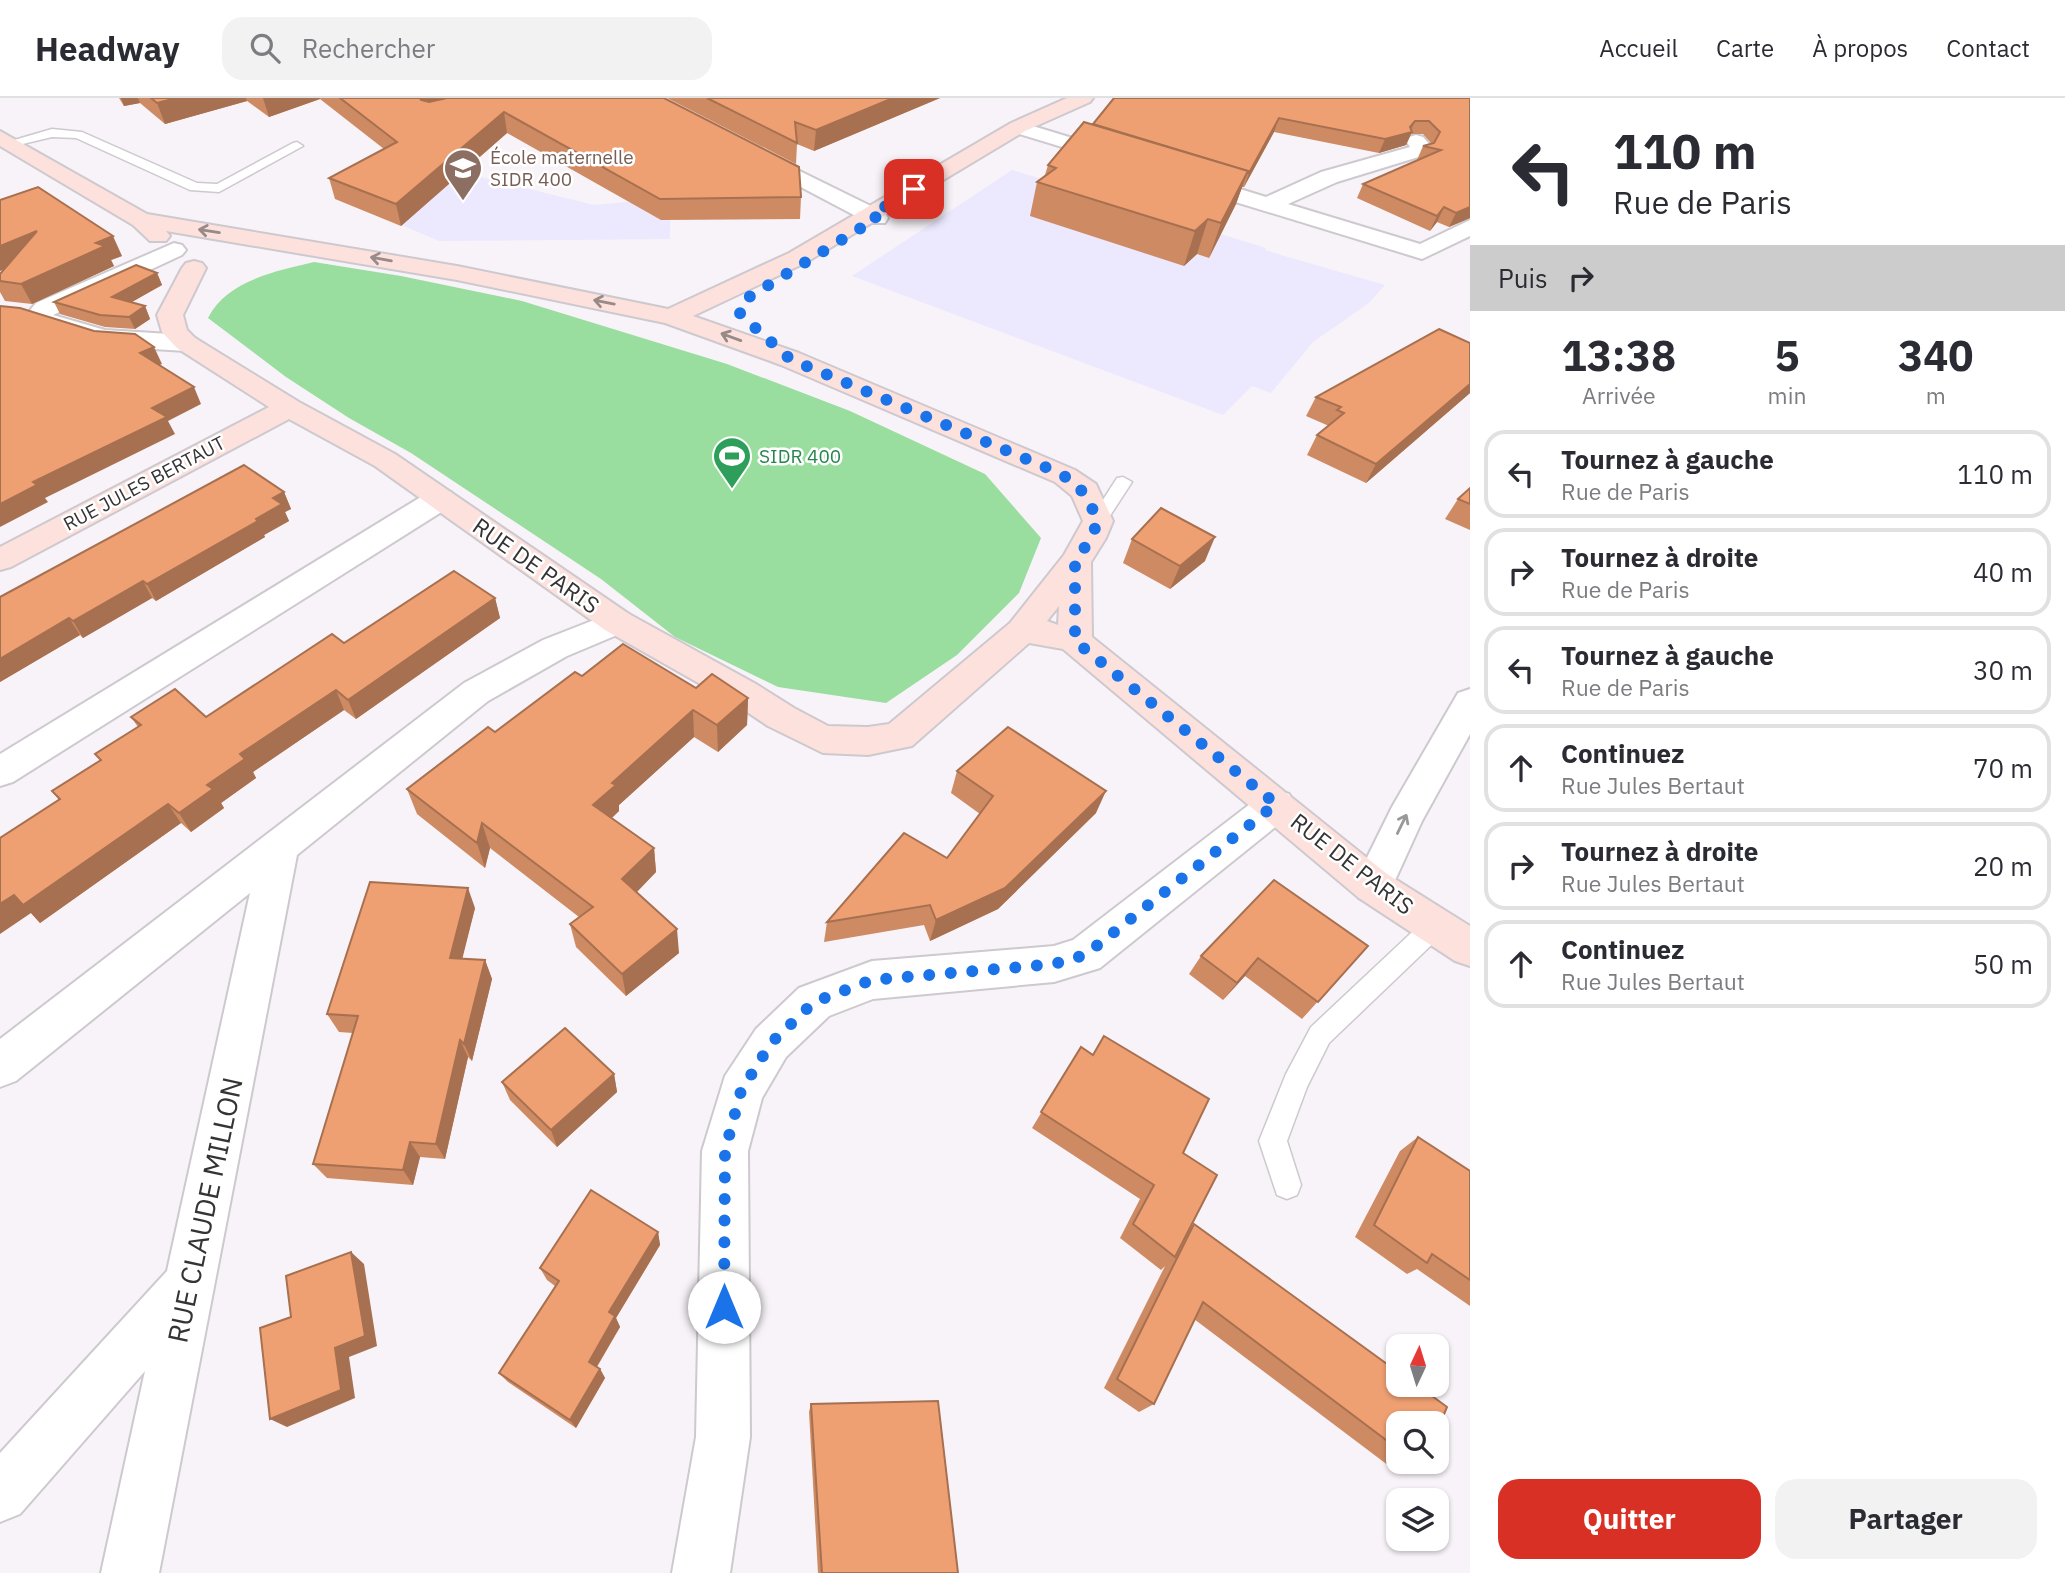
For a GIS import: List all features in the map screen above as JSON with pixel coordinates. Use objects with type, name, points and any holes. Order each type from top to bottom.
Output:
[{"type":"street","points":[[790,359],[745,319],[741,302],[874,217],[1068,101]]},
{"type":"street","points":[[1020,128],[1138,165]]},
{"type":"street","points":[[5,139],[204,259]]},
{"type":"street","points":[[1267,205],[1329,177],[1418,151],[1421,146],[1416,141]]},
{"type":"street","points":[[741,147],[874,217]]},
{"type":"street","points":[[1164,173],[1422,252],[1470,227]]},
{"type":"street","points":[[671,317],[797,258],[874,217]]},
{"type":"street","points":[[141,220],[470,275],[671,317],[790,359],[1065,476],[1085,491],[1098,521]]},
{"type":"street","points":[[186,343],[103,338],[29,313],[204,259],[277,241]]},
{"type":"street","name":"RUE DE PARIS","points":[[204,259],[170,314],[174,332],[186,343],[289,408],[385,460],[617,622],[744,692],[781,718],[823,739],[868,741],[898,736],[1022,631],[1054,585],[1075,562],[1091,538],[1098,521]]},
{"type":"street","name":"RUE JULES BERTAUT","points":[[0,560],[289,408]]},
{"type":"street","points":[[0,772],[440,499]]},
{"type":"street","points":[[1075,562],[1075,641]]},
{"type":"street","points":[[0,1066],[476,692],[555,648],[617,622]]},
{"type":"street","name":"RUE DE PARIS","points":[[1022,631],[1047,633],[1075,641],[1373,886],[1470,948]]},
{"type":"street","points":[[1373,886],[1405,818],[1470,702]]},
{"type":"street","points":[[701,1573],[723,1437],[725,1151],[741,1091],[771,1043],[814,1002],[872,980],[1054,964],[1085,955],[1276,804]]},
{"type":"street","name":"RUE CLAUDE MILLON","points":[[130,1573],[279,847]]},
{"type":"street","points":[[0,1494],[190,1283]]},
{"type":"lane","points":[[5,139],[52,134],[78,135],[195,187],[206,189],[219,188],[297,146]]},
{"type":"lane","points":[[1098,521],[1123,482]]},
{"type":"lane","points":[[1287,1185],[1273,1141],[1295,1083],[1320,1035],[1435,926]]},
{"type":"shaded area","points":[[1012,170],[1385,285],[1369,303],[1313,342],[1271,393],[1252,386],[1223,415],[852,276]]},
{"type":"shaded area","name":"École maternelle SIDR 400","points":[[461,172],[594,205],[796,186],[800,219],[670,220],[670,239],[439,241],[338,198]]},
{"type":"green space","name":"SIDR 400","points":[[314,262],[401,276],[522,301],[727,364],[850,411],[985,474],[1041,538],[1019,593],[957,655],[886,703],[778,687],[675,637],[601,579],[411,453],[349,418],[286,377],[208,318],[227,294],[240,286],[269,274]]},
{"type":"building","points":[[151,98],[176,98],[157,103]]},
{"type":"building","points":[[340,98],[420,98],[429,102],[447,98],[664,98],[799,167],[801,197],[660,199],[504,112],[396,204],[329,178],[397,142]]},
{"type":"building","points":[[707,98],[893,98],[816,130],[795,122],[797,143]]},
{"type":"building","points":[[1114,98],[1470,98],[1470,207],[1456,213],[1444,207],[1437,216],[1363,184],[1441,150],[1423,146],[1434,143],[1440,132],[1429,121],[1415,121],[1410,127],[1412,132],[1385,139],[1279,118],[1249,173],[1093,124]]},
{"type":"building","points":[[1084,122],[1248,171],[1221,223],[1208,219],[1195,231],[1037,182],[1056,168],[1048,165]]},
{"type":"building","points":[[38,187],[113,236],[96,243],[105,246],[21,284],[0,281],[0,274],[37,231],[0,246],[0,200]]},
{"type":"building","points":[[136,265],[157,273],[112,297],[145,306],[129,317],[100,315],[54,302]]},
{"type":"building","points":[[0,306],[20,308],[94,331],[135,334],[154,347],[140,353],[194,387],[152,408],[167,417],[33,482],[37,485],[0,504]]},
{"type":"building","points":[[1439,329],[1470,343],[1470,384],[1376,464],[1317,435],[1344,413],[1337,410],[1341,407],[1316,397]]},
{"type":"building","points":[[244,465],[284,492],[273,498],[282,504],[256,519],[258,521],[147,584],[143,581],[73,621],[69,618],[0,659],[0,597]]},
{"type":"building","points":[[1470,488],[1470,504],[1458,499]]},
{"type":"building","points":[[1161,508],[1215,537],[1180,566],[1132,539]]},
{"type":"building","points":[[454,571],[495,598],[348,700],[336,690],[240,754],[245,759],[207,785],[213,789],[179,813],[168,804],[23,905],[14,895],[0,904],[0,838],[60,799],[52,791],[101,760],[95,754],[141,725],[131,717],[175,689],[206,717],[332,634],[344,643]]},
{"type":"building","points":[[623,644],[696,688],[712,674],[748,698],[717,725],[693,710],[612,783],[616,785],[593,805],[654,848],[622,879],[677,929],[622,974],[570,924],[593,907],[482,823],[477,843],[407,789],[488,727],[495,732],[575,672],[582,676]]},
{"type":"building","points":[[1008,727],[1106,791],[1005,888],[936,920],[930,905],[827,922],[904,833],[947,858],[993,796],[957,771]]},
{"type":"building","points":[[1274,880],[1368,946],[1318,1002],[1258,958],[1237,983],[1201,956]]},
{"type":"building","points":[[370,882],[468,888],[450,958],[485,960],[464,1044],[460,1040],[436,1144],[410,1142],[403,1170],[313,1164],[358,1016],[327,1014]]},
{"type":"building","points":[[565,1028],[614,1074],[551,1130],[502,1082]]},
{"type":"building","points":[[1104,1036],[1209,1099],[1183,1153],[1217,1175],[1175,1257],[1133,1224],[1154,1185],[1041,1112],[1081,1047],[1093,1055]]},
{"type":"building","points":[[1418,1137],[1470,1171],[1470,1280],[1432,1254],[1427,1263],[1374,1225]]},
{"type":"building","points":[[591,1190],[658,1232],[609,1312],[615,1316],[589,1362],[600,1369],[570,1420],[499,1373],[559,1281],[540,1268]]},
{"type":"building","points":[[1194,1224],[1386,1363],[1386,1397],[1434,1397],[1447,1407],[1445,1411],[1386,1411],[1386,1440],[1203,1302],[1154,1404],[1117,1379]]},
{"type":"building","points":[[351,1252],[365,1336],[335,1348],[341,1390],[270,1419],[260,1328],[291,1317],[286,1276]]},
{"type":"building","points":[[938,1401],[958,1573],[822,1573],[811,1404]]},
{"type":"place","name":"École maternelle SIDR 400","points":[[463,202]]},
{"type":"place","name":"SIDR 400","points":[[732,490]]},
{"type":"route","points":[[724,1307],[725,1151],[741,1091],[771,1043],[814,1002],[872,980],[1054,964],[1085,955],[1276,804],[1075,641],[1075,562],[1091,538],[1098,521],[1085,491],[1050,469],[790,359],[740,314],[741,302],[877,218],[871,215],[914,189]]}]
